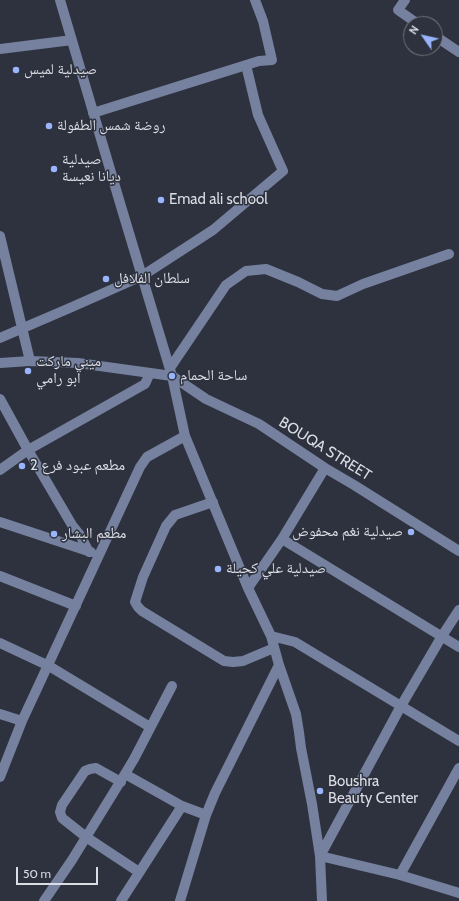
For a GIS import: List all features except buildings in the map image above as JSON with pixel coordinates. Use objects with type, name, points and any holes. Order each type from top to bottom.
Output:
[{"type":"street","points":[[60,0],[171,372],[185,436],[248,588],[271,636],[279,665],[296,714],[320,856],[322,901]]},
{"type":"street","points":[[93,113],[259,61],[272,60],[263,21],[255,0]]},
{"type":"street","points":[[405,0],[398,10],[407,16]]},
{"type":"street","points":[[0,49],[72,40]]},
{"type":"street","points":[[443,41],[459,52]]},
{"type":"street","points":[[0,338],[142,276],[213,230],[283,171],[258,114],[246,65]]},
{"type":"street","points":[[0,236],[30,361]]},
{"type":"street","points":[[171,372],[226,285],[246,271],[266,269],[322,294],[337,296],[363,284],[449,254]]},
{"type":"street","points":[[0,363],[30,361],[78,363],[150,373],[171,372]]},
{"type":"street","name":"BOUQA STREET","points":[[171,372],[206,399],[259,424],[325,468],[459,551]]},
{"type":"street","points":[[0,470],[28,450],[145,384],[150,373]]},
{"type":"street","points":[[0,399],[28,450],[89,552]]},
{"type":"street","points":[[1,772],[22,722],[140,467],[148,457],[185,436]]},
{"type":"street","points":[[248,588],[282,539],[325,468]]},
{"type":"street","points":[[213,502],[175,515],[171,519],[166,526],[143,577],[135,602],[142,611],[224,661],[243,661],[274,648]]},
{"type":"street","points":[[0,522],[89,552],[100,554]]},
{"type":"street","points":[[282,539],[459,646]]},
{"type":"street","points":[[0,576],[76,606]]},
{"type":"street","points":[[320,856],[401,706],[459,610]]},
{"type":"street","points":[[271,636],[295,642],[459,741]]},
{"type":"street","points":[[0,643],[49,666],[150,727]]},
{"type":"street","points":[[180,901],[206,815],[279,665]]},
{"type":"street","points":[[44,901],[72,860],[123,778],[172,686]]},
{"type":"street","points":[[0,714],[22,722]]},
{"type":"street","points":[[139,872],[86,837],[62,818],[60,812],[62,805],[85,771],[96,768],[123,778],[182,806],[206,815]]},
{"type":"street","points":[[400,875],[459,768]]},
{"type":"street","points":[[121,901],[182,806]]},
{"type":"street","points":[[320,856],[400,875],[459,893]]},
{"type":"place","name":"صيدلية لميس","points":[[16,70]]},
{"type":"place","name":"روضة شمس الطفولة","points":[[49,126]]},
{"type":"place","name":"صيدلية ديانا نعيسة","points":[[54,169]]},
{"type":"place","name":"Emad ali school","points":[[161,200]]},
{"type":"place","name":"سلطان الفلافل","points":[[106,279]]},
{"type":"place","name":"ميني ماركت ابو رامي","points":[[28,371]]},
{"type":"place","name":"ساحة الحمام","points":[[172,376]]},
{"type":"place","name":"مطعم عبود فرع 2","points":[[22,466]]},
{"type":"place","name":"صيدلية نغم محفوض","points":[[411,532]]},
{"type":"place","name":"مطعم البشار","points":[[54,534]]},
{"type":"place","name":"صيدلية علي كحيلة","points":[[218,569]]},
{"type":"place","name":"Boushra Beauty Center","points":[[320,791]]}]
